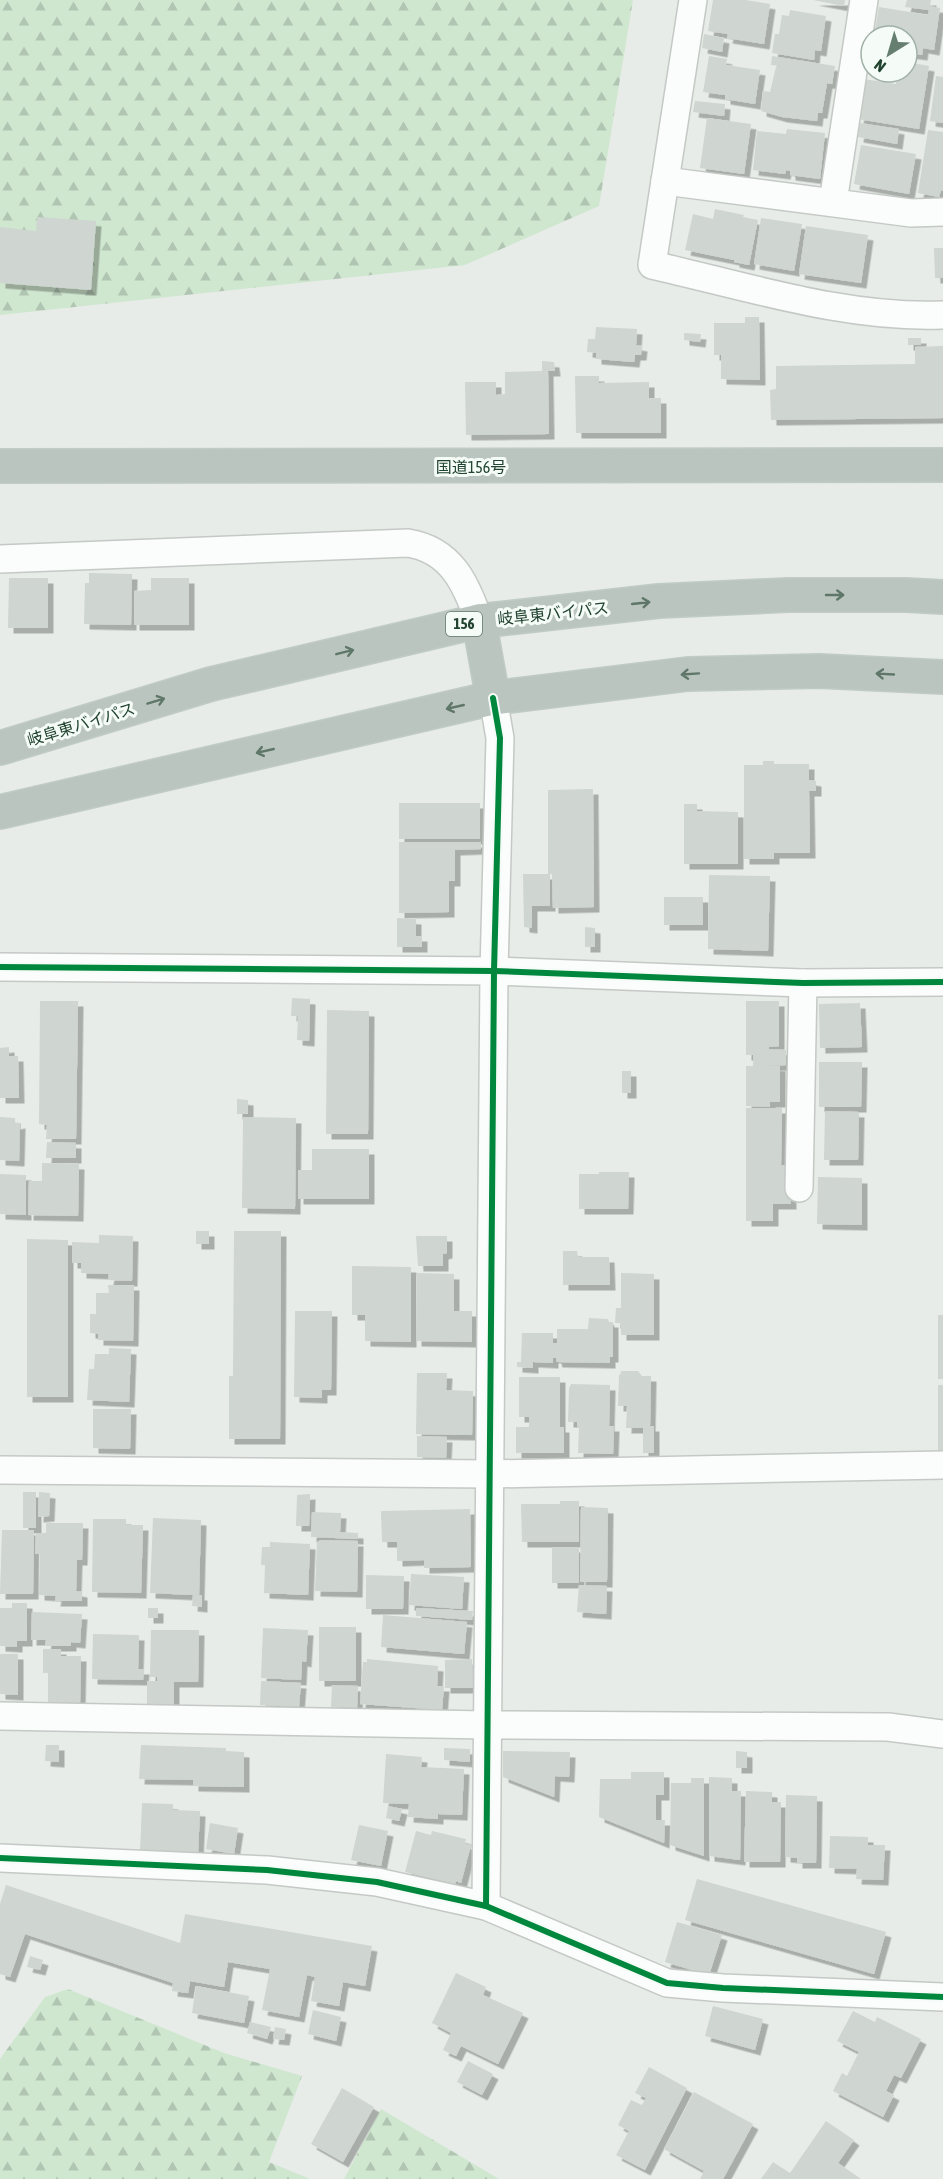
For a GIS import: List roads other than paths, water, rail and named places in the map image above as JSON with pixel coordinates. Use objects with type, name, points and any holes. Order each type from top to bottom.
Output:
[{"type":"highway","name":"国道156号","points":[[0,466],[943,465]]},
{"type":"highway","name":"岐阜東バイパス","points":[[0,748],[211,684],[479,621],[659,601],[788,595],[943,597]]},
{"type":"highway","name":"156","points":[[479,621],[493,698]]},
{"type":"highway","points":[[0,812],[493,698],[688,674],[819,671],[943,677]]},
{"type":"street","points":[[693,0],[652,266],[846,308],[915,316],[943,315]]},
{"type":"street","points":[[833,202],[864,0]]},
{"type":"street","points":[[665,181],[911,213],[943,212]]},
{"type":"street","points":[[0,559],[408,543],[431,549],[450,564],[470,595],[479,621]]},
{"type":"street","points":[[486,1906],[494,971],[500,738],[493,698]]},
{"type":"street","points":[[0,967],[494,971],[803,983],[943,982]]},
{"type":"street","points":[[799,1188],[803,983]]},
{"type":"street","points":[[0,1470],[491,1474],[943,1465]]},
{"type":"street","points":[[0,1716],[487,1725],[888,1727],[943,1734]]},
{"type":"street","points":[[0,1858],[267,1870],[377,1882],[486,1906],[667,1983],[734,1989],[943,1997]]}]
